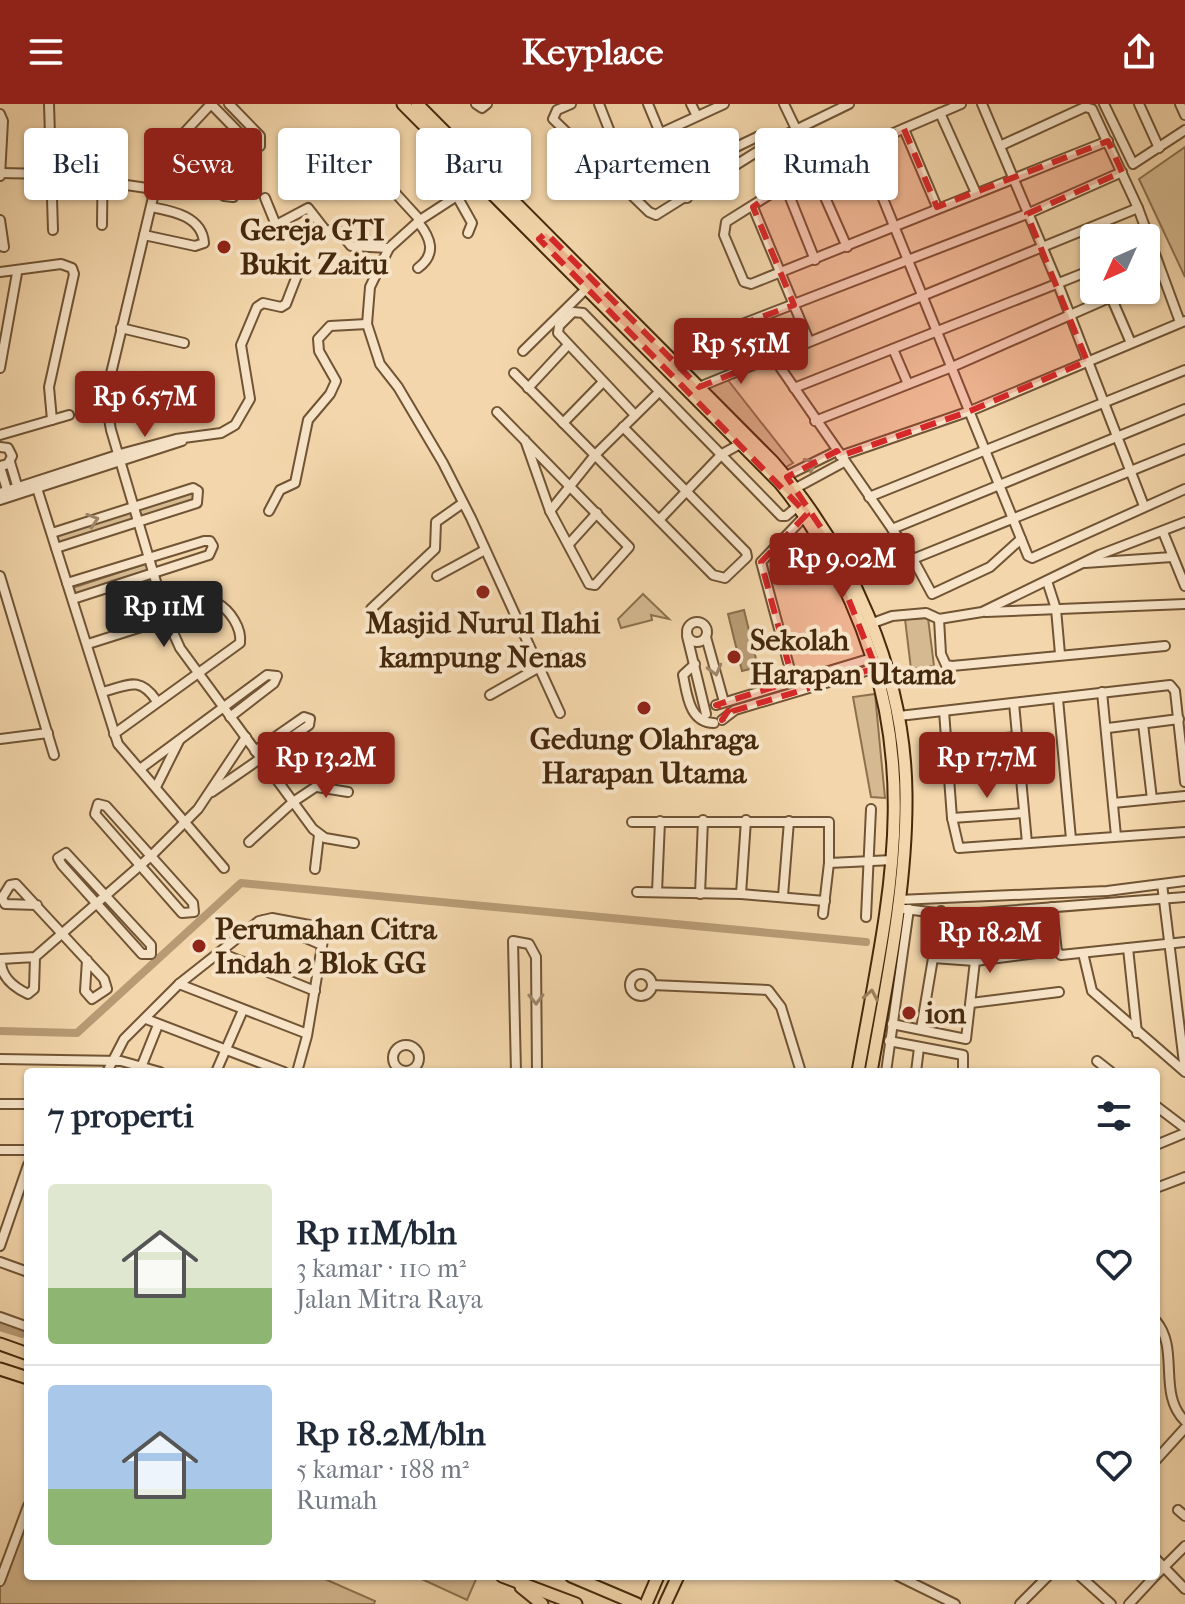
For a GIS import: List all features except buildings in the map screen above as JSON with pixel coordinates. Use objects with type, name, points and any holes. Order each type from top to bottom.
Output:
[{"type":"main road","points":[[403,104],[427,128]]},
{"type":"main road","points":[[417,104],[587,288],[742,443],[802,510],[841,567],[890,718],[895,801],[893,860],[859,1068]]},
{"type":"main road","points":[[501,200],[699,387],[786,476],[841,567],[870,624],[899,716],[906,794],[901,906],[893,967],[872,1068]]},
{"type":"main road","points":[[0,1344],[24,1349]]},
{"type":"main road","points":[[0,1369],[24,1377]]},
{"type":"main road","points":[[510,1580],[542,1604]]},
{"type":"main road","points":[[512,1580],[576,1604]]},
{"type":"main road","points":[[580,1580],[637,1604]]},
{"type":"main road","points":[[646,1604],[656,1580]]},
{"type":"main road","points":[[665,1604],[676,1580]]},
{"type":"street","points":[[49,104],[49,128]]},
{"type":"street","points":[[188,128],[211,104],[250,144],[260,146],[260,136],[229,104]]},
{"type":"street","points":[[476,104],[482,108],[487,104]]},
{"type":"street","points":[[562,128],[553,119],[554,113],[571,104]]},
{"type":"street","points":[[599,104],[608,128]]},
{"type":"street","points":[[648,104],[659,128]]},
{"type":"street","points":[[691,104],[697,116]]},
{"type":"street","points":[[672,128],[724,104]]},
{"type":"street","points":[[784,104],[796,128]]},
{"type":"street","points":[[898,132],[961,104]]},
{"type":"street","points":[[982,104],[1043,246],[1144,506]]},
{"type":"street","points":[[1104,104],[1131,162],[1137,163],[1185,130]]},
{"type":"street","points":[[1139,104],[1159,148]]},
{"type":"street","points":[[1180,104],[1185,115]]},
{"type":"street","points":[[798,128],[845,105]]},
{"type":"street","points":[[1002,145],[1085,107],[1092,109],[1143,224]]},
{"type":"street","points":[[940,113],[976,193]]},
{"type":"street","points":[[0,114],[3,121],[0,174],[24,174]]},
{"type":"street","points":[[904,129],[937,207]]},
{"type":"street","points":[[763,200],[726,222],[724,235],[748,285],[1108,141]]},
{"type":"street","points":[[752,365],[736,327],[1027,214],[1122,172]]},
{"type":"street","points":[[265,198],[276,225],[308,208],[326,231],[337,229],[351,246],[389,248]]},
{"type":"street","points":[[400,199],[419,221],[431,244],[429,256],[418,268]]},
{"type":"street","points":[[51,200],[53,230]]},
{"type":"street","points":[[102,200],[102,225]]},
{"type":"street","points":[[152,200],[109,382],[107,408],[167,619],[197,672],[319,835],[354,843]]},
{"type":"street","points":[[455,200],[419,221],[389,248],[370,287],[367,324],[380,364],[406,400],[463,503],[537,669],[560,713]]},
{"type":"street","points":[[459,200],[472,223],[468,233]]},
{"type":"street","points":[[638,200],[656,215],[683,200]]},
{"type":"street","points":[[791,200],[815,260]]},
{"type":"street","points":[[826,200],[847,247]]},
{"type":"street","points":[[883,200],[1025,553],[1032,558],[1185,489]]},
{"type":"street","points":[[144,235],[195,246],[204,243],[204,236],[187,217],[151,207]]},
{"type":"street","points":[[753,207],[809,341]]},
{"type":"street","points":[[699,387],[1138,208]]},
{"type":"street","points":[[0,220],[4,247],[0,246]]},
{"type":"street","points":[[0,272],[17,273],[61,264],[72,268],[74,274],[49,387],[52,420]]},
{"type":"street","points":[[786,476],[970,411],[1182,322],[1160,272]]},
{"type":"street","points":[[0,368],[3,332],[17,273]]},
{"type":"street","points":[[10,462],[0,466],[4,495],[176,439],[182,441],[221,433],[235,425],[250,399],[241,345],[257,307],[263,303],[281,307],[286,304],[298,273]]},
{"type":"street","points":[[794,388],[1080,275]]},
{"type":"street","points":[[523,351],[587,288]]},
{"type":"street","points":[[815,421],[952,367],[1070,317],[1092,304]]},
{"type":"street","points":[[1113,304],[1131,343]]},
{"type":"street","points":[[635,415],[558,333],[559,326],[573,312],[583,313],[781,516],[802,510]]},
{"type":"street","points":[[269,511],[280,490],[295,483],[308,420],[334,388],[336,381],[319,351],[318,339],[330,326],[367,324]]},
{"type":"street","points":[[121,328],[184,343]]},
{"type":"street","points":[[528,388],[568,345]]},
{"type":"street","points":[[893,349],[908,384]]},
{"type":"street","points":[[773,357],[913,559],[932,594],[990,567],[1021,539]]},
{"type":"street","points":[[869,497],[986,453],[1185,370]]},
{"type":"street","points":[[514,373],[718,578],[725,578],[744,560],[747,554],[742,546],[623,427]]},
{"type":"street","points":[[109,382],[153,394]]},
{"type":"street","points":[[563,423],[603,382]]},
{"type":"street","points":[[550,511],[573,487],[595,455],[659,392]]},
{"type":"street","points":[[892,529],[1185,409]]},
{"type":"street","points":[[497,412],[573,487],[628,545],[628,552],[592,586],[550,511],[525,440]]},
{"type":"street","points":[[2,434],[69,415]]},
{"type":"street","points":[[0,422],[4,447],[12,456],[10,462],[19,491]]},
{"type":"street","points":[[659,520],[722,454],[742,443]]},
{"type":"street","points":[[913,559],[1185,449]]},
{"type":"street","points":[[796,488],[840,456]]},
{"type":"street","points":[[36,485],[114,734],[224,868]]},
{"type":"street","points":[[52,533],[193,488],[198,491],[197,503],[56,548]]},
{"type":"street","points":[[371,609],[435,549],[436,522],[463,503]]},
{"type":"street","points":[[793,681],[761,562],[802,510]]},
{"type":"street","points":[[569,544],[597,513]]},
{"type":"street","points":[[982,612],[1083,563],[1185,522]]},
{"type":"street","points":[[1163,532],[1185,586]]},
{"type":"street","points":[[67,583],[207,540],[213,546],[209,555],[73,599]]},
{"type":"street","points":[[437,576],[483,551]]},
{"type":"street","points":[[1083,563],[1172,557]]},
{"type":"street","points":[[0,576],[54,755]]},
{"type":"street","points":[[1047,581],[1056,609],[1060,654]]},
{"type":"street","points":[[88,644],[217,603],[236,625],[240,643],[156,700],[114,734]]},
{"type":"street","points":[[870,624],[903,615],[929,614],[939,619],[982,612],[1185,604]]},
{"type":"street","points":[[0,616],[12,612]]},
{"type":"street","points":[[939,619],[941,654],[946,665],[1165,646]]},
{"type":"street","points":[[697,622],[705,627],[724,712],[718,722],[706,714],[687,636],[689,627],[697,622]]},
{"type":"street","points":[[687,636],[698,642],[706,637]]},
{"type":"street","points":[[490,695],[559,656]]},
{"type":"street","points":[[706,714],[708,708],[793,681],[874,663]]},
{"type":"street","points":[[695,664],[683,675],[695,716],[704,723],[718,722],[735,710],[874,663]]},
{"type":"street","points":[[140,769],[267,675],[277,676],[274,683],[230,717]]},
{"type":"street","points":[[102,692],[136,683],[148,688],[156,700]]},
{"type":"street","points":[[899,716],[1170,685],[1175,691],[1185,782]]},
{"type":"street","points":[[1102,692],[1108,728],[1116,836]]},
{"type":"street","points":[[1058,699],[1071,839]]},
{"type":"street","points":[[1014,703],[1027,843]]},
{"type":"street","points":[[944,711],[952,818],[959,848],[1185,832]]},
{"type":"street","points":[[208,795],[309,725],[310,719],[304,717],[255,751]]},
{"type":"street","points":[[1108,728],[1179,719]]},
{"type":"street","points":[[1143,724],[1152,799]]},
{"type":"street","points":[[0,739],[48,733]]},
{"type":"street","points":[[156,787],[181,737]]},
{"type":"street","points":[[35,957],[34,989],[28,994],[8,980],[0,961],[3,957],[35,957],[141,866],[188,822],[246,737]]},
{"type":"street","points":[[948,743],[1017,737]]},
{"type":"street","points":[[249,842],[293,802],[341,770]]},
{"type":"street","points":[[316,787],[348,792]]},
{"type":"street","points":[[1113,803],[1185,796]]},
{"type":"street","points":[[98,804],[106,806],[193,903],[194,912],[182,913],[141,866],[95,814],[98,804]]},
{"type":"street","points":[[866,917],[871,862],[871,809]]},
{"type":"street","points":[[952,818],[1024,813]]},
{"type":"street","points":[[700,894],[703,820]]},
{"type":"street","points":[[741,894],[746,820]]},
{"type":"street","points":[[657,892],[660,821]]},
{"type":"street","points":[[783,896],[789,821]]},
{"type":"street","points":[[632,822],[830,822],[823,914]]},
{"type":"street","points":[[315,869],[319,835]]},
{"type":"street","points":[[66,853],[106,896],[151,945],[151,954],[142,954],[97,903],[59,861],[60,855],[66,853]]},
{"type":"street","points":[[829,863],[893,860]]},
{"type":"street","points":[[901,906],[1107,891],[1185,881]]},
{"type":"street","points":[[1162,884],[1169,942],[1180,985],[1185,1071]]},
{"type":"street","points":[[637,892],[783,896],[825,901]]},
{"type":"street","points":[[901,906],[953,915],[1185,897]]},
{"type":"street","points":[[37,905],[87,960]]},
{"type":"street","points":[[1048,907],[1057,952],[1061,955],[1185,942]]},
{"type":"street","points":[[933,958],[975,961],[1048,951],[1048,907]]},
{"type":"street","points":[[921,1029],[941,911]]},
{"type":"street","points":[[263,919],[322,945]]},
{"type":"street","points":[[108,1068],[124,1039],[179,984],[263,919],[323,926],[315,991],[298,1068]]},
{"type":"street","points":[[516,1068],[513,941],[529,944],[536,957],[537,1068]]},
{"type":"street","points":[[1128,948],[1137,1033]]},
{"type":"street","points":[[221,953],[315,991]]},
{"type":"street","points":[[1083,953],[1092,991],[1137,1033],[1185,1071]]},
{"type":"street","points":[[892,1024],[966,1039],[975,961]]},
{"type":"street","points":[[886,1068],[892,1024],[893,967]]},
{"type":"street","points":[[179,984],[305,1033]]},
{"type":"street","points":[[652,985],[768,990],[781,1007],[800,1068]]},
{"type":"street","points":[[971,1003],[1059,992]]},
{"type":"street","points":[[217,1068],[243,1010]]},
{"type":"street","points":[[146,1019],[273,1068]]},
{"type":"street","points":[[142,1065],[158,1025]]},
{"type":"street","points":[[515,1034],[537,1034]]},
{"type":"street","points":[[889,1041],[963,1055],[963,1068]]},
{"type":"street","points":[[916,1068],[919,1048]]},
{"type":"street","points":[[0,1059],[111,1061],[150,1068]]},
{"type":"street","points":[[1097,1061],[1106,1068]]},
{"type":"street","points":[[0,1104],[24,1104]]},
{"type":"street","points":[[1160,1109],[1185,1131],[1160,1143]]},
{"type":"street","points":[[0,1150],[24,1150]]},
{"type":"street","points":[[0,1246],[24,1177]]},
{"type":"street","points":[[1160,1186],[1185,1177]]},
{"type":"street","points":[[0,1262],[24,1271]]},
{"type":"street","points":[[0,1317],[24,1326]]},
{"type":"street","points":[[1160,1327],[1172,1397],[1185,1421]]},
{"type":"street","points":[[1160,1456],[1185,1428]]},
{"type":"street","points":[[0,1581],[24,1517]]},
{"type":"street","points":[[1160,1571],[1185,1546]]},
{"type":"street","points":[[1160,1562],[1183,1582]]},
{"type":"street","points":[[906,1580],[955,1604]]},
{"type":"street","points":[[1020,1604],[1044,1580]]},
{"type":"street","points":[[1084,1580],[1111,1604]]},
{"type":"street","points":[[1129,1604],[1152,1580]]},
{"type":"highlighted area","points":[[904,129],[937,207],[1108,141],[1122,172],[1027,214],[1087,361],[970,411],[840,456],[837,451],[787,477],[846,565],[837,570],[876,668],[733,711],[722,720],[730,708],[716,705],[793,681],[761,562],[807,514],[539,239],[546,233],[699,387],[752,366],[737,326],[794,305],[753,207],[795,177]]},
{"type":"shaded area","points":[[1185,147],[1185,277],[1139,179]]},
{"type":"shaded area","points":[[724,375],[793,463],[778,472],[696,390]]},
{"type":"shaded area","points":[[193,491],[196,500],[142,518],[138,508]]},
{"type":"shaded area","points":[[132,510],[135,520],[57,546],[54,536]]},
{"type":"shaded area","points":[[148,563],[150,571],[75,595],[72,588]]},
{"type":"shaded area","points":[[643,594],[669,619],[651,615],[652,620],[621,628],[618,619]]},
{"type":"shaded area","points":[[744,610],[758,667],[742,671],[728,614]]},
{"type":"shaded area","points":[[928,618],[934,666],[911,669],[905,619]]},
{"type":"shaded area","points":[[875,694],[885,798],[871,797],[853,697]]},
{"type":"shaded area","points":[[24,1513],[24,1580],[327,1580],[375,1601],[374,1604],[0,1604],[0,1573]]},
{"type":"shaded area","points":[[424,1580],[476,1580],[467,1600]]},
{"type":"waterway","points":[[0,1031],[77,1033],[241,883],[866,942]]},
{"type":"waterway","points":[[0,1327],[22,1334]]},
{"type":"place","name":"Gereja GTI Bukit Zaitu","points":[[224,247]]},
{"type":"place","name":"Masjid Nurul Ilahi kampung Nenas","points":[[483,592]]},
{"type":"place","name":"Sekolah Harapan Utama","points":[[734,657]]},
{"type":"place","name":"Gedung Olahraga Harapan Utama","points":[[644,708]]},
{"type":"place","name":"Perumahan Citra Indah 2 Blok GG","points":[[199,946]]},
{"type":"place","name":"ion","points":[[909,1013]]}]
